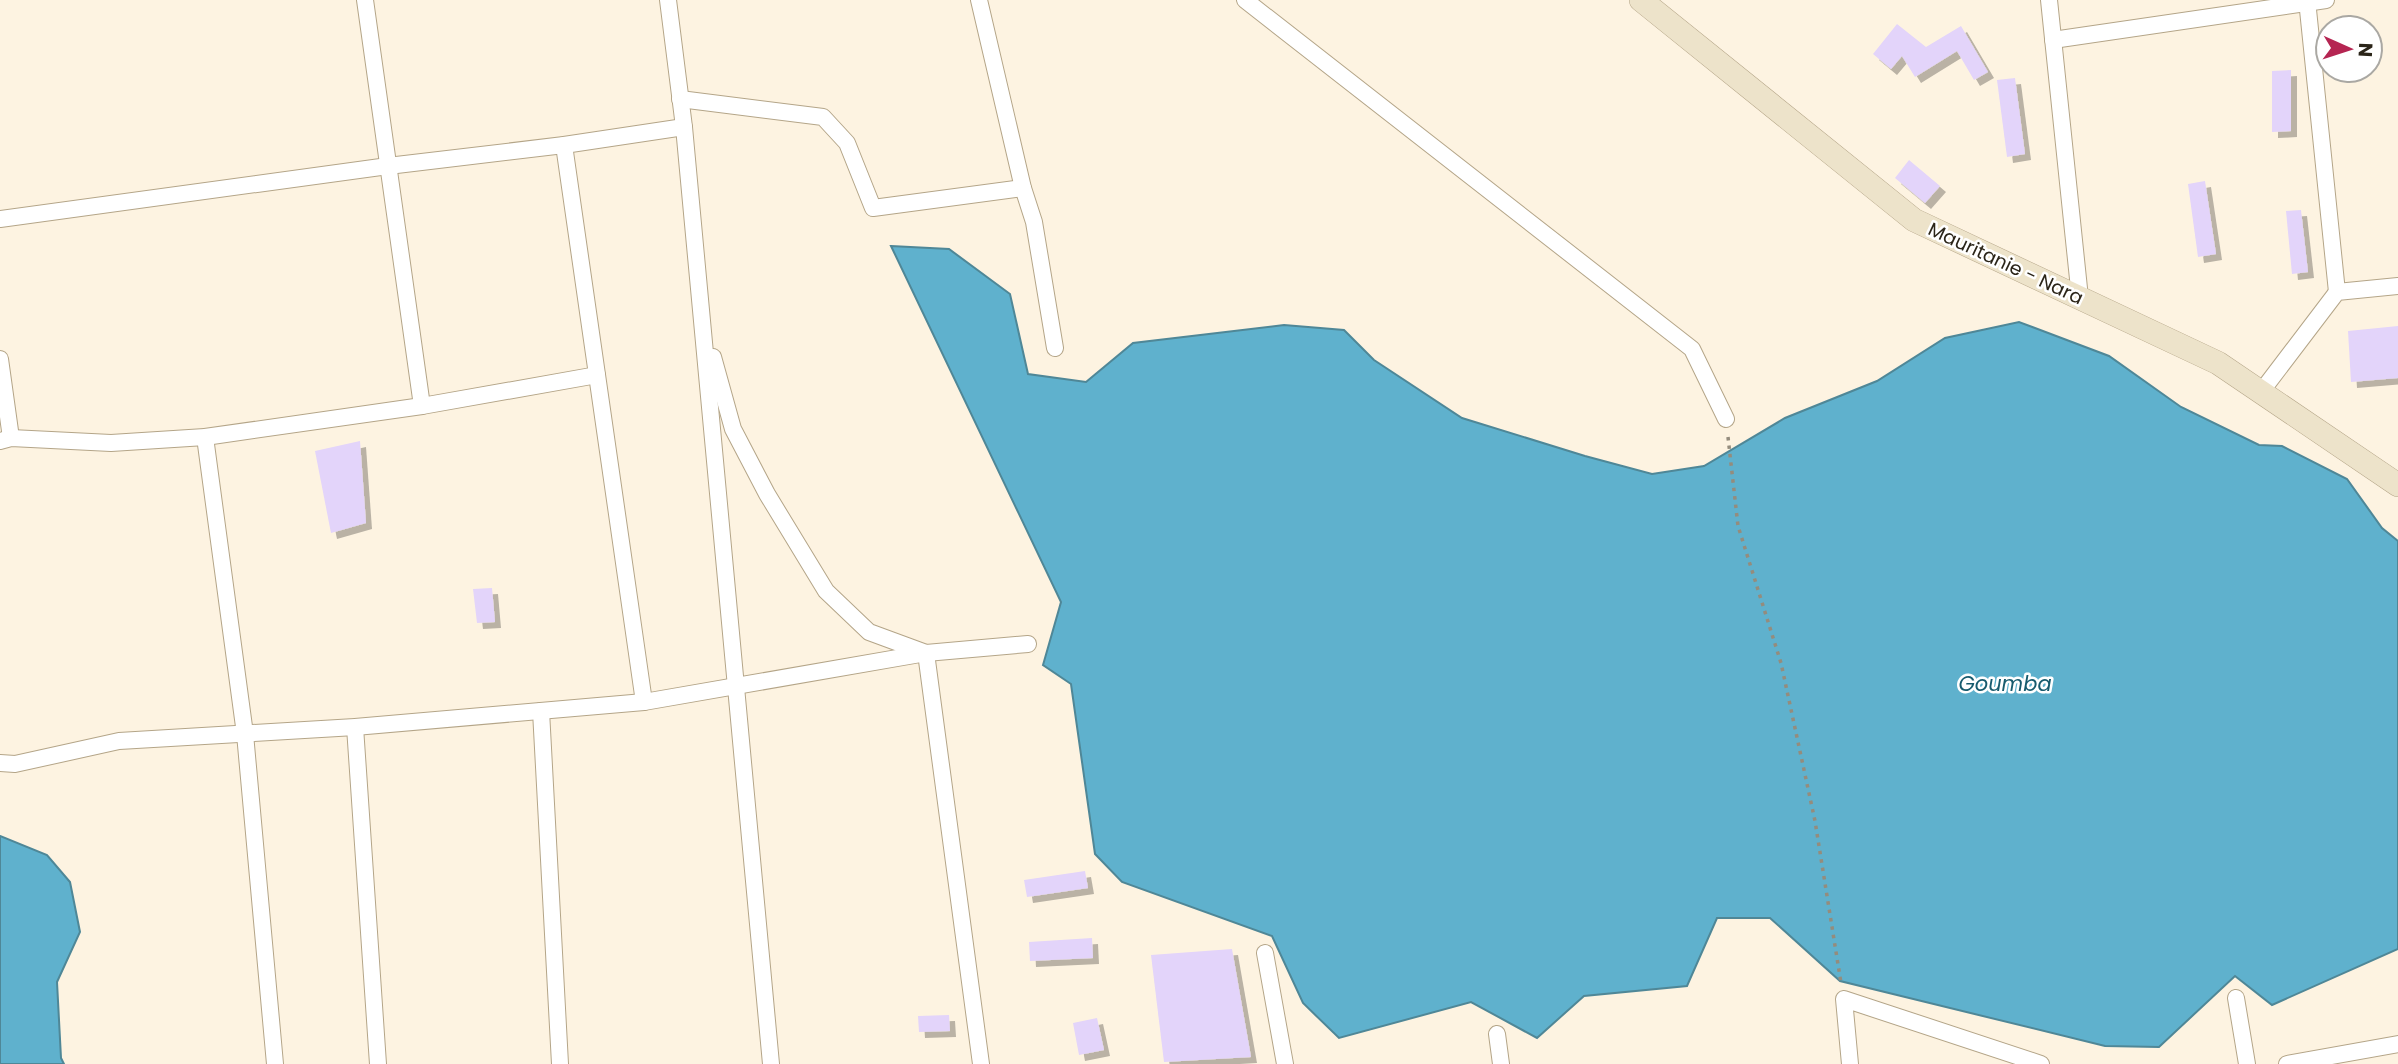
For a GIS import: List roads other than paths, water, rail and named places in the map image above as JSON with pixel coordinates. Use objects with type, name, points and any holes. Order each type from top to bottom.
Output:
[{"type":"main road","name":"Mauritanie - Nara","points":[[1641,0],[1914,220],[2218,363],[2398,485]]},
{"type":"street","points":[[365,0],[422,406]]},
{"type":"street","points":[[668,0],[684,127],[771,1064]]},
{"type":"street","points":[[979,0],[1023,188],[1034,222],[1055,348]]},
{"type":"street","points":[[1245,0],[1692,349],[1726,419]]},
{"type":"street","points":[[2049,0],[2080,298]]},
{"type":"street","points":[[2053,40],[2326,0]]},
{"type":"street","points":[[2261,392],[2337,292],[2307,1]]},
{"type":"street","points":[[680,99],[823,117],[847,143],[873,208],[1023,188]]},
{"type":"street","points":[[0,219],[684,127]]},
{"type":"street","points":[[564,145],[643,702]]},
{"type":"street","points":[[2337,292],[2398,286]]},
{"type":"street","points":[[702,314],[733,429],[766,494],[826,591],[869,632],[926,653]]},
{"type":"street","points":[[0,359],[6,439],[111,443],[205,437],[422,406],[597,375]]},
{"type":"street","points":[[205,437],[245,734],[275,1064]]},
{"type":"street","points":[[0,763],[15,764],[119,741],[355,727],[643,702],[926,653],[1028,644]]},
{"type":"street","points":[[926,653],[981,1064]]},
{"type":"street","points":[[541,711],[560,1064]]},
{"type":"street","points":[[355,727],[378,1064]]},
{"type":"street","points":[[1265,953],[1285,1064]]},
{"type":"street","points":[[2236,998],[2247,1064]]},
{"type":"street","points":[[1850,1064],[1844,999],[2041,1064]]},
{"type":"street","points":[[1497,1034],[1501,1064]]},
{"type":"street","points":[[2287,1064],[2398,1044]]},
{"type":"water","name":"Goumba","points":[[891,246],[949,249],[1010,294],[1028,374],[1086,382],[1133,343],[1284,325],[1344,330],[1374,360],[1462,418],[1652,474],[1704,466],[1785,418],[1877,381],[1945,338],[2019,322],[2109,356],[2181,407],[2259,445],[2282,446],[2347,479],[2382,528],[2398,541],[2398,949],[2272,1005],[2235,976],[2159,1047],[2105,1046],[1840,981],[1770,918],[1717,918],[1687,986],[1584,996],[1537,1038],[1471,1002],[1339,1038],[1303,1003],[1272,936],[1122,882],[1095,854],[1071,684],[1043,665],[1061,602]]},
{"type":"water","points":[[0,836],[47,855],[70,882],[80,932],[57,982],[61,1058],[64,1064],[0,1064]]}]
